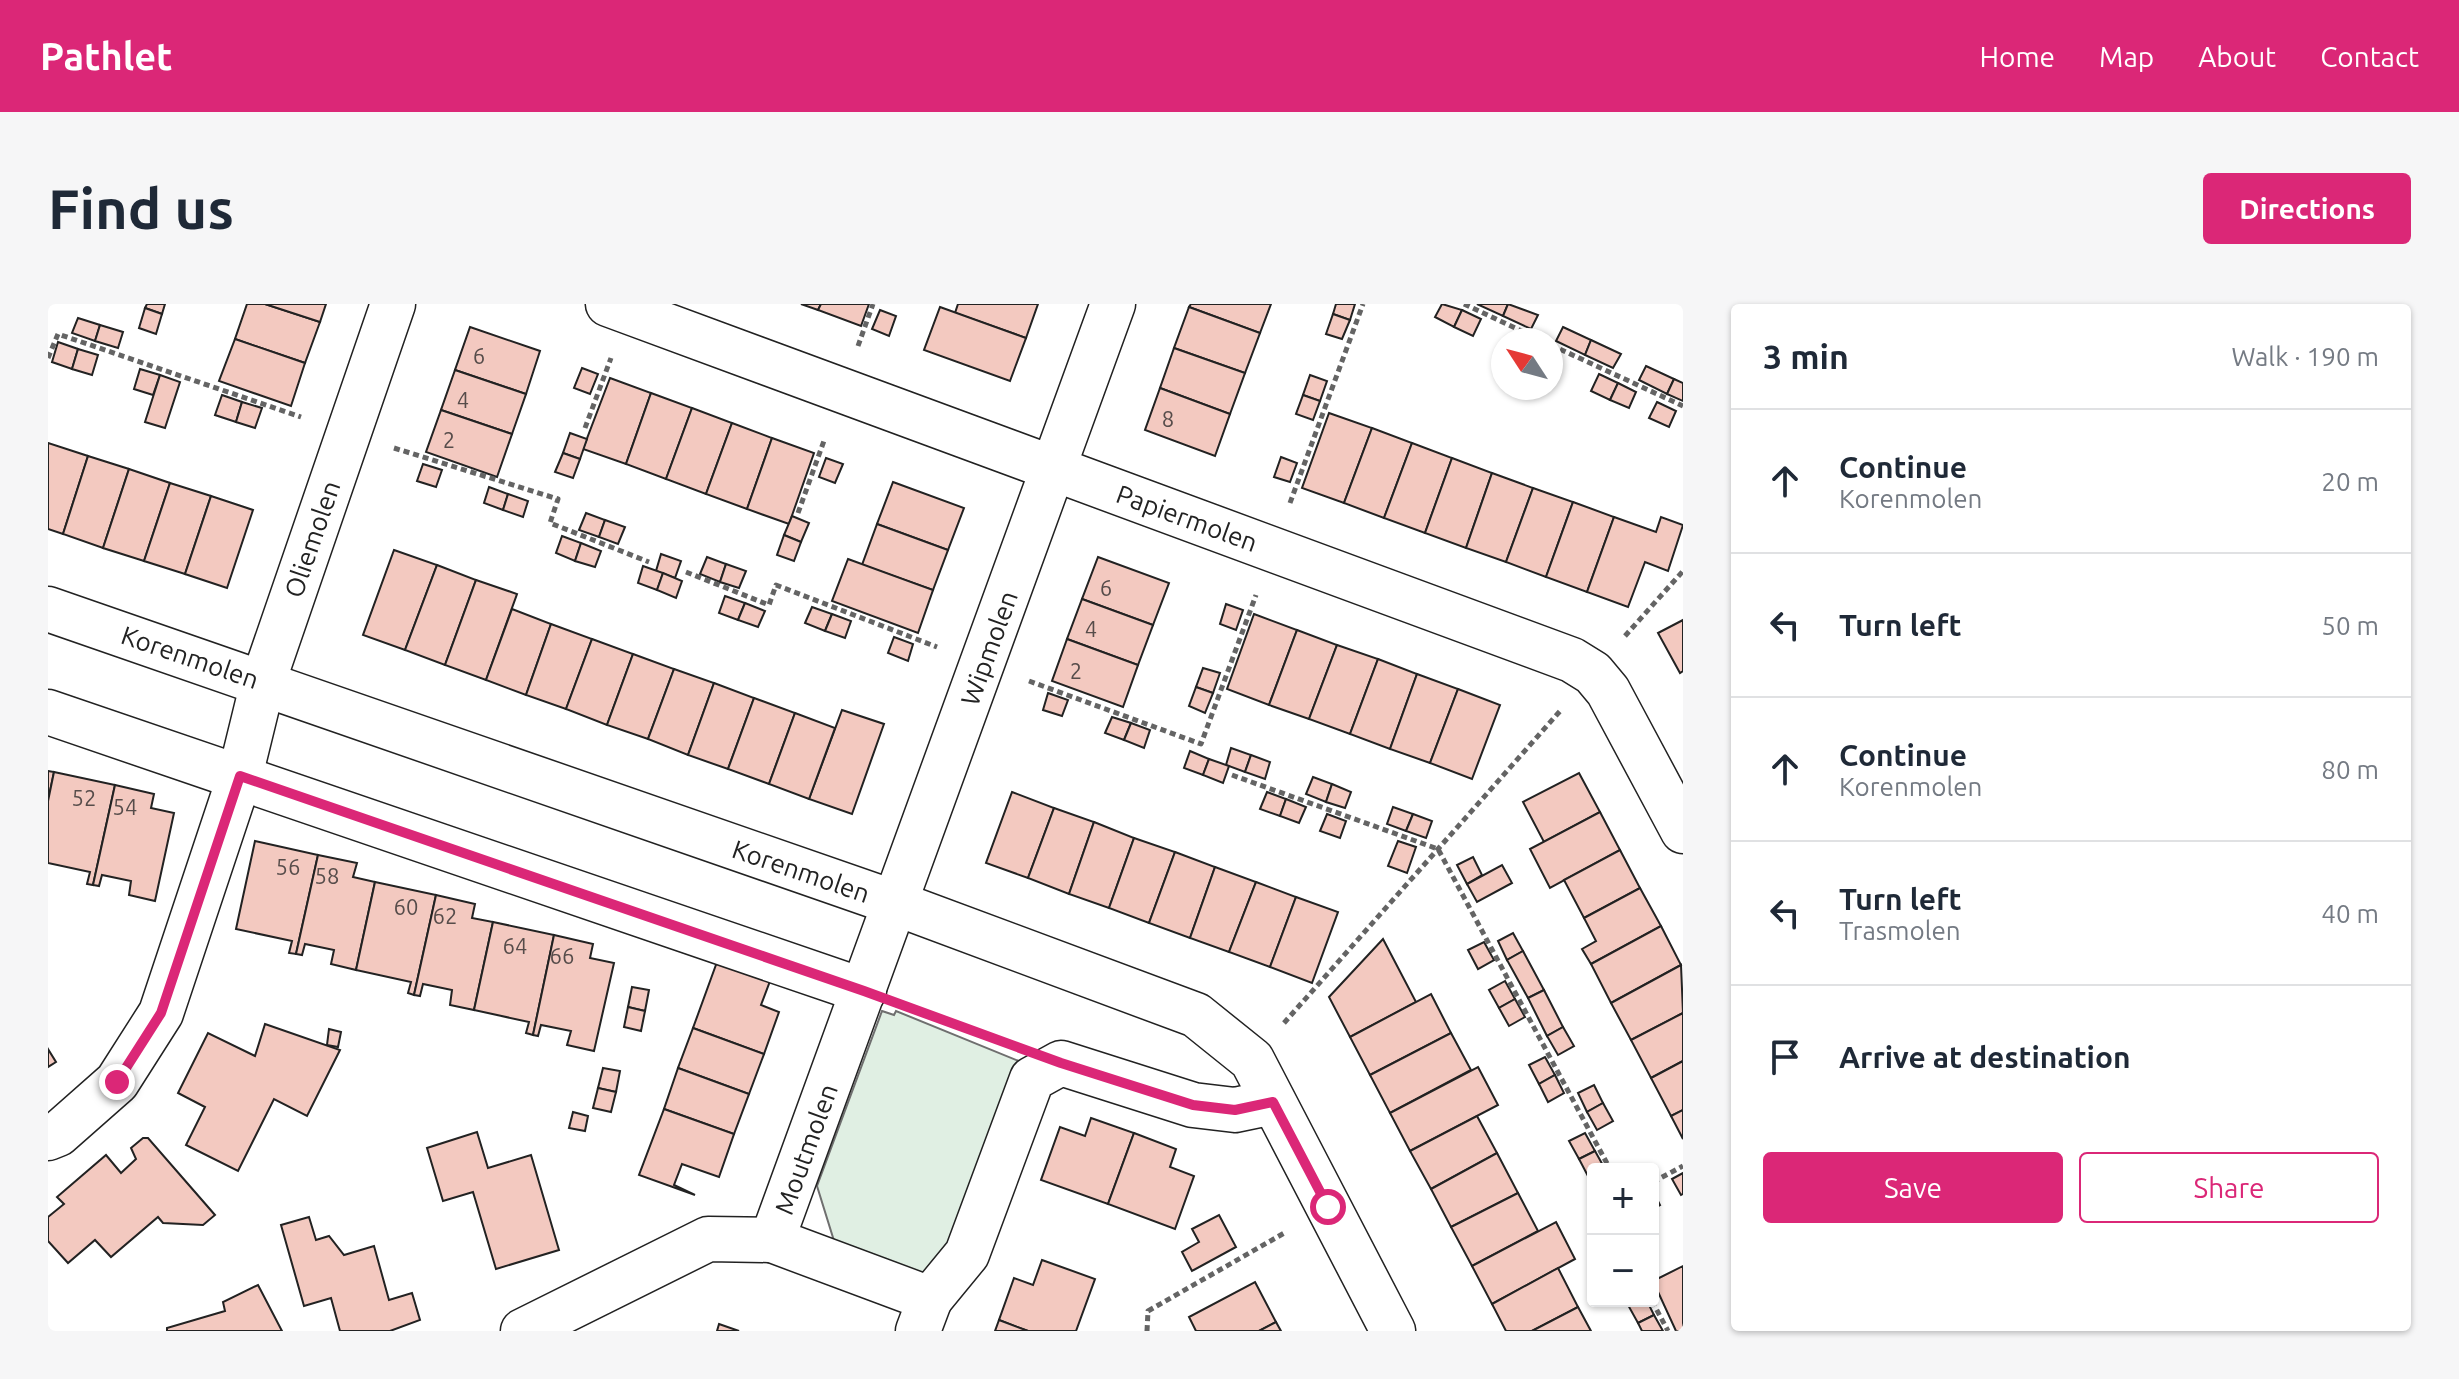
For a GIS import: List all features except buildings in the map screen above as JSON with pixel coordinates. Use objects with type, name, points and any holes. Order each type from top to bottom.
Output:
[{"type":"street","name":"Oliemolen","points":[[48,1138],[58,1134],[117,1082],[161,1013],[240,776],[263,682],[393,304]]},
{"type":"street","name":"Wipmolen","points":[[864,991],[1113,304]]},
{"type":"street","name":"Papiermolen","points":[[618,307],[1572,660],[1593,673],[1608,691],[1683,831]]},
{"type":"street","name":"Korenmolen","points":[[48,609],[895,903],[1196,1015],[1252,1060],[1393,1331]]},
{"type":"street","points":[[48,712],[864,991]]},
{"type":"street","name":"Moutmolen","points":[[864,991],[772,1240],[924,1315],[967,1254],[1032,1079],[1061,1063]]},
{"type":"street","points":[[1061,1063],[1193,1105],[1235,1110],[1273,1102]]},
{"type":"street","points":[[523,1331],[708,1239],[772,1240]]},
{"type":"path","points":[[1464,304],[1515,328]]},
{"type":"path","points":[[585,428],[618,307]]},
{"type":"path","points":[[1563,351],[1683,406]]},
{"type":"path","points":[[1252,1060],[1683,571]]},
{"type":"path","points":[[686,572],[769,605],[776,585],[984,664]]},
{"type":"path","points":[[1232,775],[1438,849],[1607,1163]]},
{"type":"path","points":[[864,991],[1061,1063]]},
{"type":"path","points":[[1659,1179],[1683,1166]]},
{"type":"path","points":[[1147,1331],[1148,1311],[1328,1207]]},
{"type":"path","points":[[1655,1307],[1668,1331]]},
{"type":"green space","points":[[882,1011],[894,1015],[896,1011],[1026,1064],[941,1289],[835,1244],[817,1186]]},
{"type":"route","points":[[117,1082],[161,1013],[240,776],[864,991],[1061,1063],[1193,1105],[1235,1110],[1273,1102],[1328,1207]]}]
